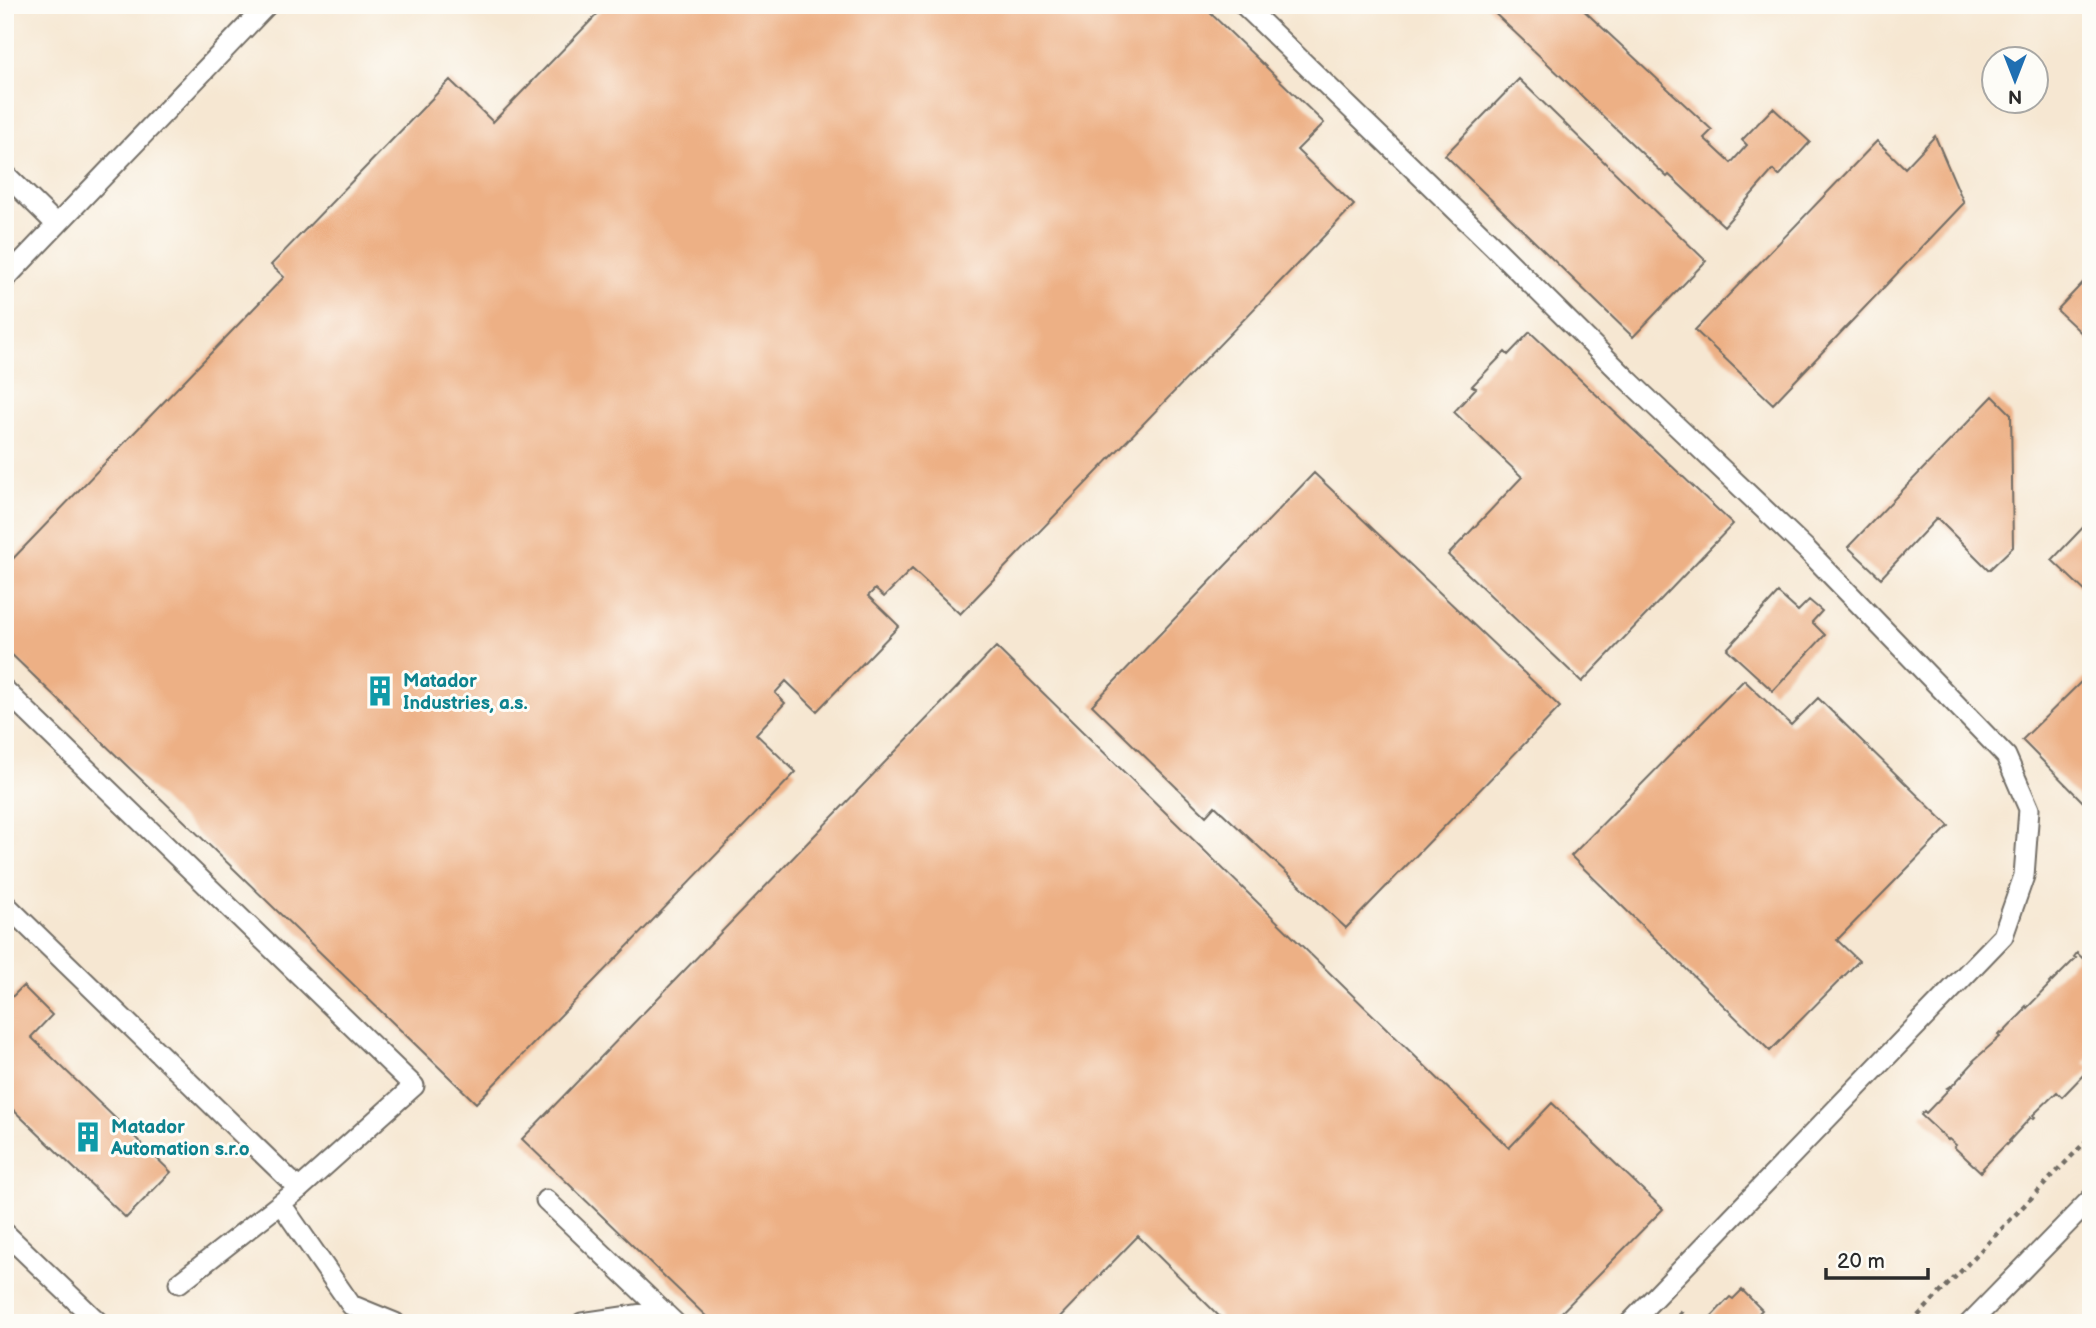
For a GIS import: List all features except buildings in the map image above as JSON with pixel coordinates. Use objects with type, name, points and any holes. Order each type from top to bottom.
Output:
[{"type":"lane","points":[[5,279],[268,5]]},
{"type":"lane","points":[[1244,5],[1815,559],[2006,756],[2029,809],[2024,876],[2003,936],[1630,1323]]},
{"type":"lane","points":[[5,174],[56,224]]},
{"type":"lane","points":[[5,690],[414,1086],[299,1189],[179,1283]]},
{"type":"lane","points":[[5,904],[299,1189]]},
{"type":"lane","points":[[1970,1323],[2091,1199]]},
{"type":"lane","points":[[547,1200],[669,1317]]},
{"type":"lane","points":[[281,1204],[351,1305],[395,1323]]},
{"type":"lane","points":[[5,1233],[99,1323]]},
{"type":"lane","points":[[582,1323],[669,1317]]},
{"type":"path","points":[[1911,1323],[2091,1136]]},
{"type":"place","name":"Matador Industries, a.s.","points":[[380,691]]},
{"type":"place","name":"Matador Automation s.r.o","points":[[88,1137]]}]
